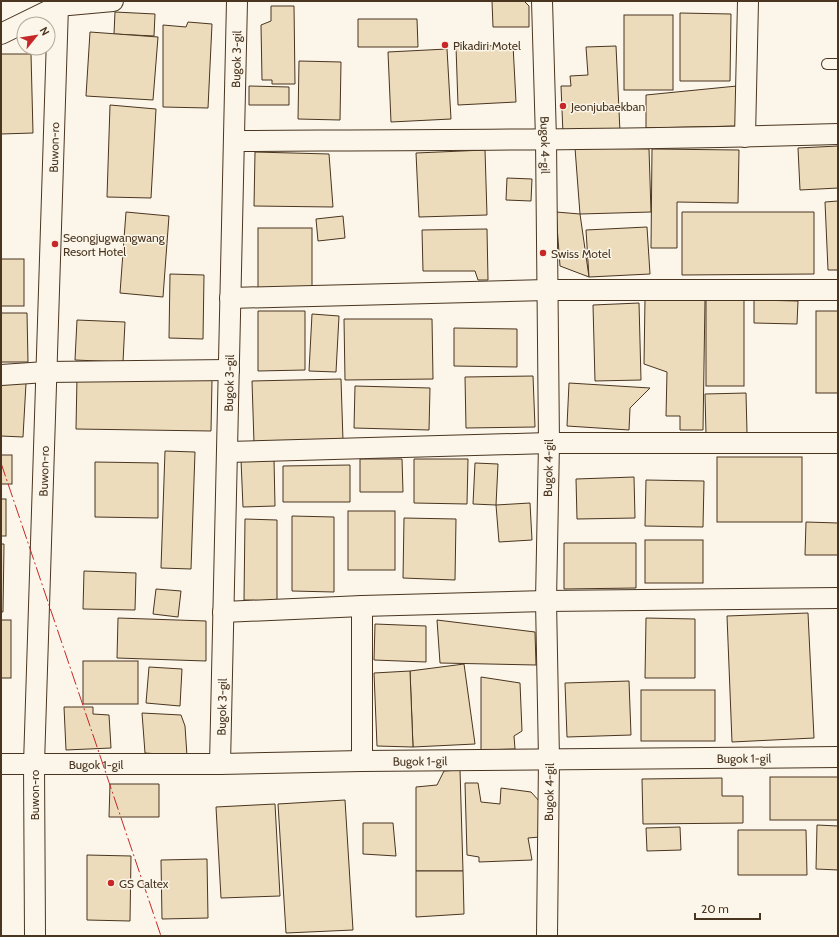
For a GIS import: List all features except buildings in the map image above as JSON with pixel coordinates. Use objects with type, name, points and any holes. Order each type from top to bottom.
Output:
[{"type":"street","points":[[1,34],[58,6],[113,1]]},
{"type":"street","name":"Bugok 3-gil","points":[[220,764],[237,1]]},
{"type":"street","name":"Bugok 4-gil","points":[[542,1],[546,139],[548,443],[546,600],[549,759],[547,936]]},
{"type":"street","points":[[745,137],[748,1]]},
{"type":"street","name":"Buwon-ro","points":[[35,936],[34,764],[58,6]]},
{"type":"street","points":[[234,141],[745,137],[838,134]]},
{"type":"street","points":[[230,298],[547,290],[838,290]]},
{"type":"street","points":[[1,376],[46,372],[229,370]]},
{"type":"street","points":[[227,452],[548,443],[838,443]]},
{"type":"street","points":[[223,612],[546,600],[838,598]]},
{"type":"street","points":[[362,606],[362,761]]},
{"type":"street","name":"Bugok 1-gil","points":[[1,764],[220,764],[362,761],[838,757]]},
{"type":"lane","points":[[827,64],[838,64]]},
{"type":"power","points":[[1,463],[161,936]]},
{"type":"place","name":"Pikadiri Motel","points":[[445,45]]},
{"type":"place","name":"Jeonjubaekban","points":[[563,106]]},
{"type":"place","name":"Seongjugwangwang Resort Hotel","points":[[55,244]]},
{"type":"place","name":"Swiss Motel","points":[[543,253]]},
{"type":"place","name":"GS Caltex","points":[[111,883]]}]
